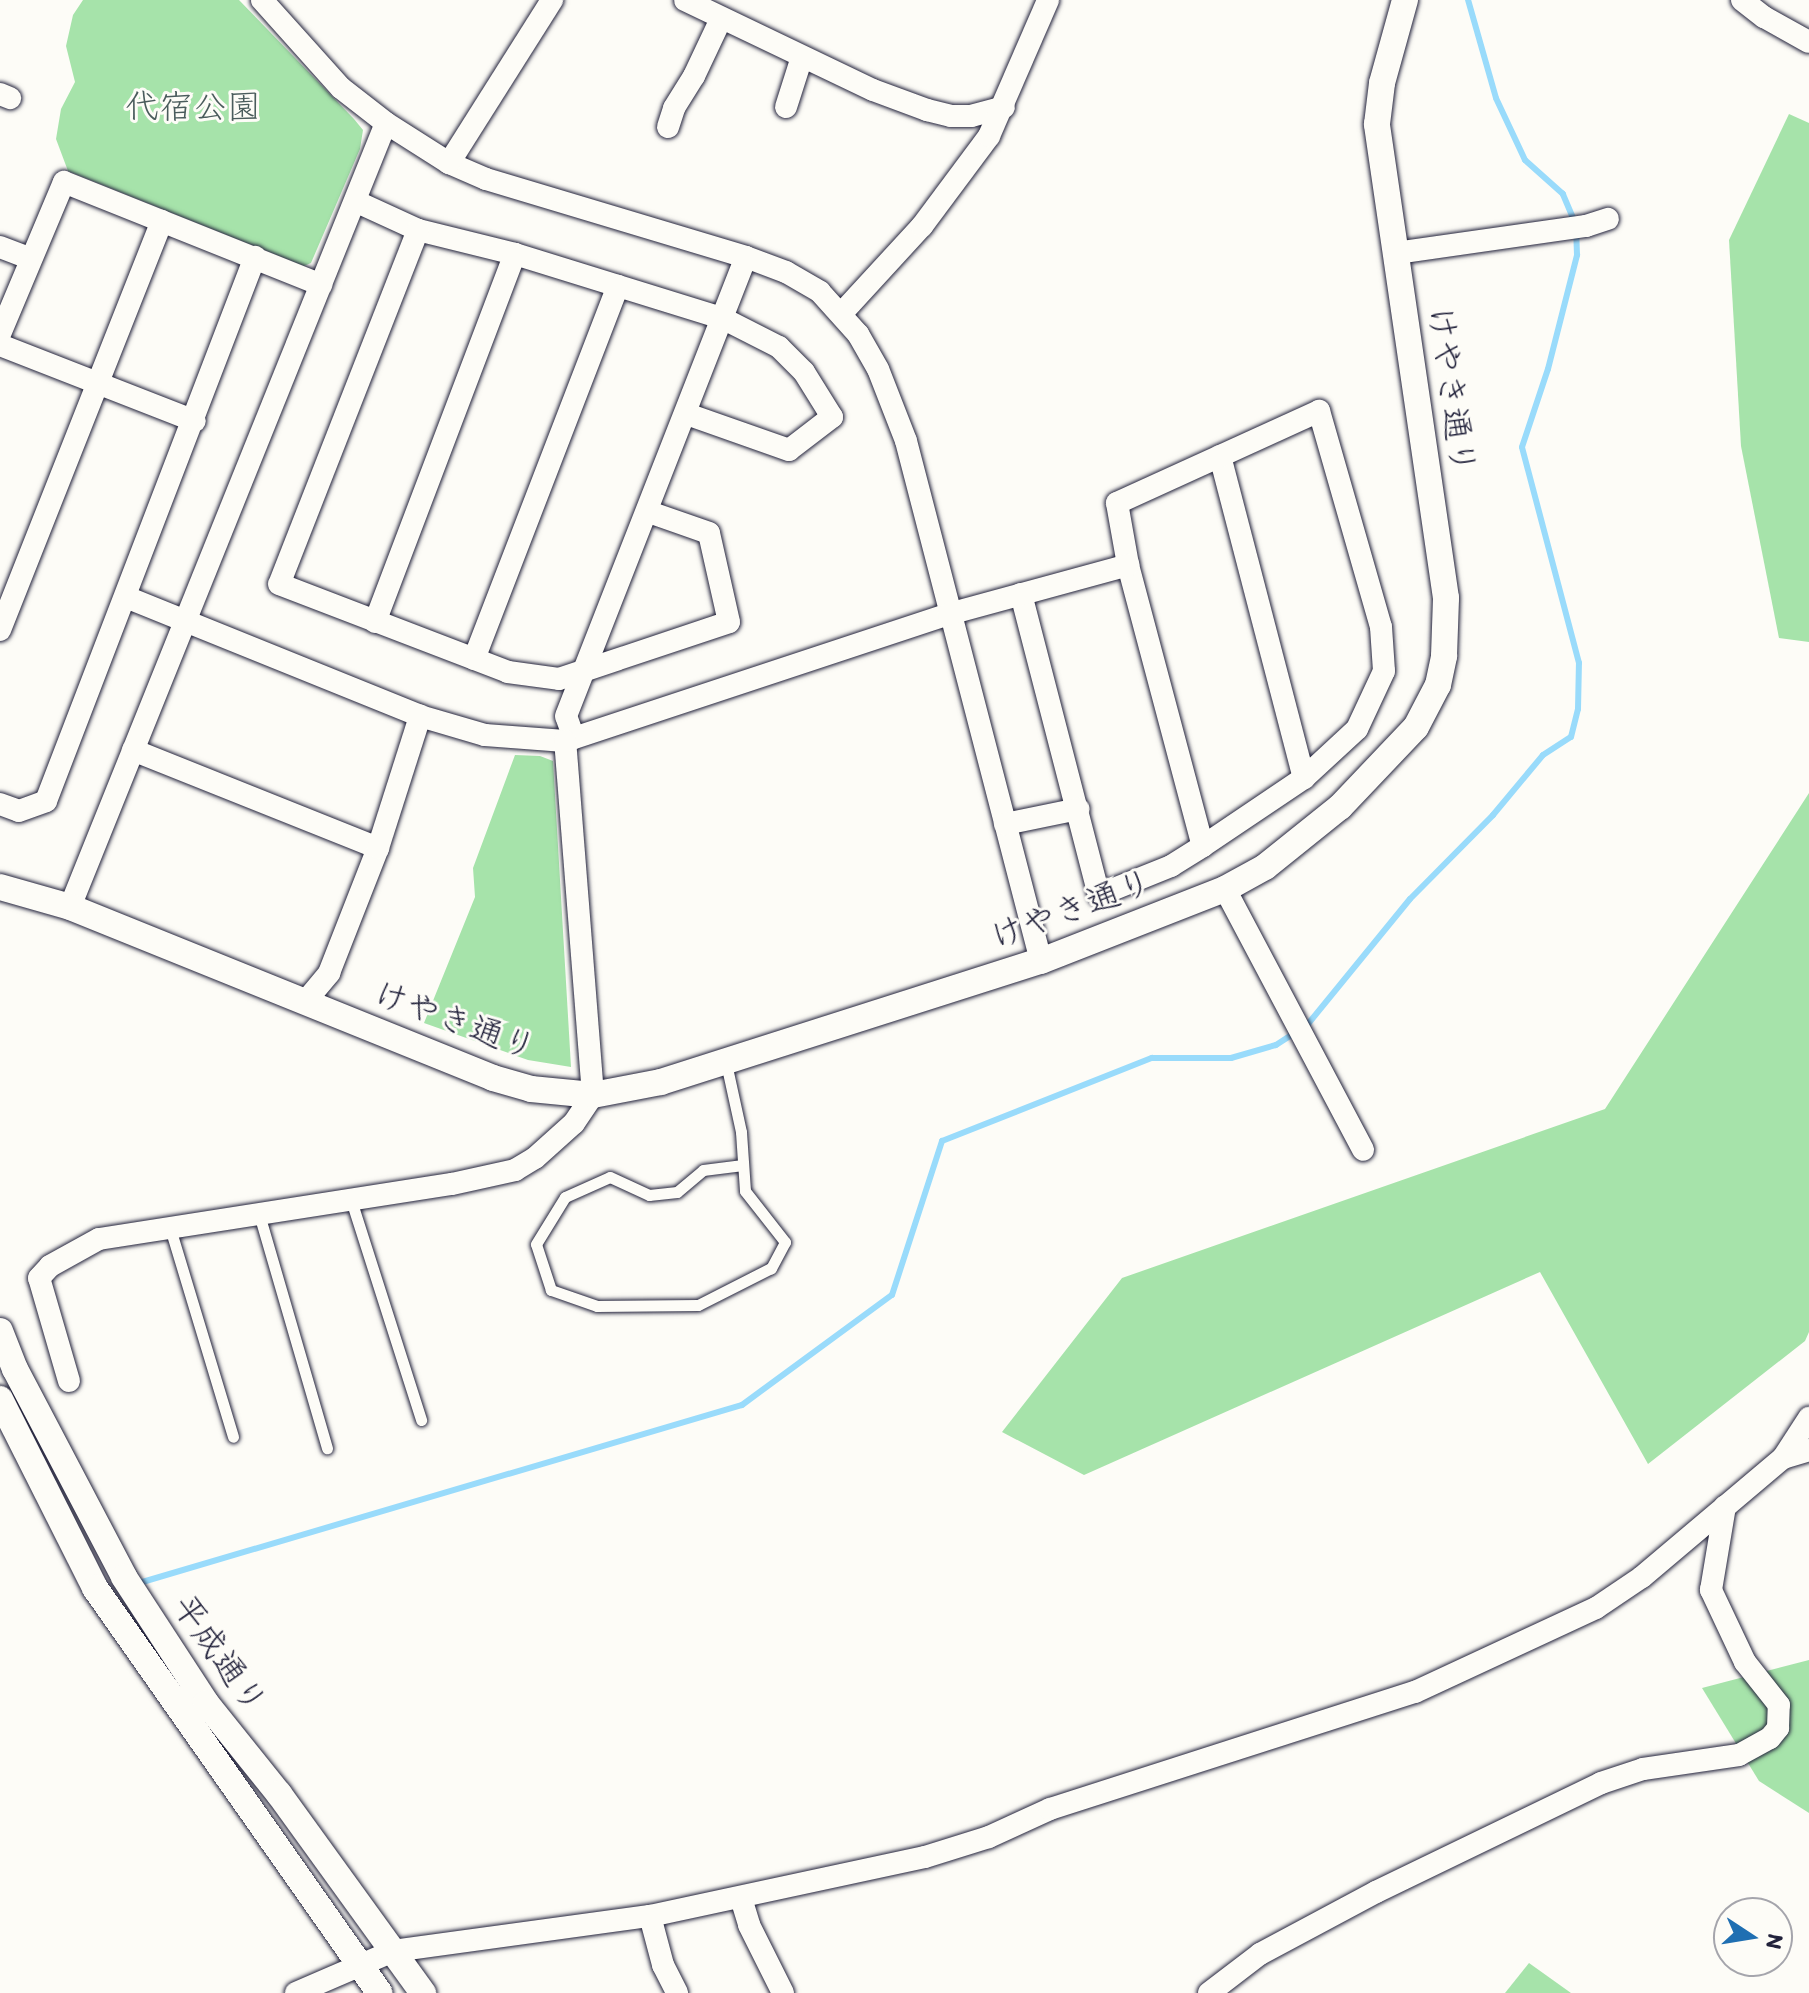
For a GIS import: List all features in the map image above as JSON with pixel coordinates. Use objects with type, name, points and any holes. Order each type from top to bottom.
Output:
[{"type":"street","points":[[449,163],[552,0]]},
{"type":"street","points":[[685,0],[873,90],[951,116],[971,116],[1004,107]]},
{"type":"street","points":[[841,314],[922,226],[989,136],[1048,0]]},
{"type":"street","name":"けやき通り","points":[[0,887],[70,907],[493,1078],[531,1089],[593,1095],[661,1082],[1041,961],[1225,889],[1265,867],[1340,807],[1416,727],[1438,685],[1444,656],[1446,598],[1380,163],[1377,124],[1382,83],[1405,0]]},
{"type":"street","points":[[1742,0],[1764,17],[1809,42]]},
{"type":"street","points":[[271,4],[341,88],[386,123],[449,163],[486,179],[746,257],[786,272],[809,286],[858,334],[892,402],[906,441],[1041,961]]},
{"type":"street","points":[[668,127],[674,108],[694,76],[721,19]]},
{"type":"street","points":[[786,107],[802,57]]},
{"type":"street","points":[[70,907],[386,123]]},
{"type":"street","points":[[0,334],[64,182],[321,285]]},
{"type":"street","points":[[355,201],[418,230],[515,254],[722,318],[779,347],[804,372],[832,417],[789,450],[687,414]]},
{"type":"street","points":[[1396,253],[1586,226],[1608,219]]},
{"type":"street","points":[[0,630],[162,221]]},
{"type":"street","points":[[418,230],[279,584],[474,659],[533,677],[559,679],[729,622],[709,533],[649,512]]},
{"type":"street","points":[[0,247],[31,259]]},
{"type":"street","points":[[375,622],[515,254]]},
{"type":"street","points":[[0,804],[19,811],[46,801],[195,421],[255,257]]},
{"type":"street","points":[[69,1381],[39,1278],[50,1266],[99,1239],[452,1184],[515,1170],[535,1158],[574,1123],[593,1095],[566,716],[649,512],[746,257]]},
{"type":"street","points":[[474,659],[618,286]]},
{"type":"street","points":[[0,345],[96,385],[195,421]]},
{"type":"street","points":[[1021,594],[1099,895],[1171,866],[1203,846],[1304,778],[1357,729],[1384,671],[1381,627],[1319,411],[1117,503],[1128,565],[1203,846]]},
{"type":"street","points":[[1220,456],[1304,778]]},
{"type":"street","points":[[126,597],[420,716],[485,735],[570,739],[949,614],[1128,565]]},
{"type":"street","points":[[305,1002],[329,973],[378,848],[420,716]]},
{"type":"street","points":[[133,750],[378,848]]},
{"type":"street","points":[[1005,824],[1078,809]]},
{"type":"street","points":[[1225,889],[1363,1150]]},
{"type":"street","name":"平成通り","points":[[0,1331],[15,1369],[124,1577],[206,1703],[279,1794],[423,1993]]},
{"type":"street","name":"平成通り","points":[[0,1399],[95,1588],[380,1993]]},
{"type":"street","points":[[296,1993],[358,1963],[393,1951],[650,1916],[925,1857],[989,1837],[1050,1809],[1415,1692],[1596,1608],[1642,1577],[1783,1458],[1809,1418]]},
{"type":"street","points":[[1783,1458],[1809,1450]]},
{"type":"street","points":[[1211,1992],[1260,1954],[1376,1892],[1601,1783],[1643,1769],[1739,1755],[1770,1738],[1778,1728],[1779,1705],[1745,1662],[1711,1590],[1725,1506]]},
{"type":"street","points":[[741,1898],[749,1925],[783,1993]]},
{"type":"street","points":[[650,1916],[663,1965],[677,1993]]},
{"type":"lane","points":[[726,1062],[741,1132],[745,1191],[785,1242],[771,1268],[698,1305],[597,1306],[551,1290],[536,1244],[565,1197],[610,1177],[649,1195],[677,1192],[703,1170],[743,1165]]},
{"type":"lane","points":[[351,1200],[421,1420]]},
{"type":"lane","points":[[259,1214],[327,1448]]},
{"type":"lane","points":[[170,1228],[233,1437]]},
{"type":"green space","name":"代宿公園","points":[[83,0],[239,0],[354,119],[363,130],[360,149],[311,263],[304,266],[68,171],[56,139],[61,109],[75,82],[66,46],[73,15]]},
{"type":"green space","points":[[1789,114],[1809,123],[1809,642],[1779,638],[1741,446],[1729,240]]},
{"type":"green space","points":[[515,755],[540,756],[553,761],[571,1067],[528,1060],[424,1023],[475,897],[473,868]]},
{"type":"green space","points":[[1809,793],[1809,1332],[1805,1341],[1648,1464],[1540,1272],[1084,1475],[1002,1432],[1122,1278],[1605,1109]]},
{"type":"green space","points":[[1809,1660],[1809,1813],[1759,1781],[1702,1688]]},
{"type":"green space","points":[[1529,1963],[1571,1993],[1505,1993]]},
{"type":"waterway","points":[[139,1583],[742,1405],[892,1295],[942,1141],[1152,1058],[1231,1058],[1276,1045],[1308,1024],[1410,899],[1493,815],[1543,755],[1571,737],[1578,709],[1579,663],[1522,447],[1548,369],[1577,255],[1576,225],[1563,194],[1525,160],[1496,98],[1468,0]]}]
